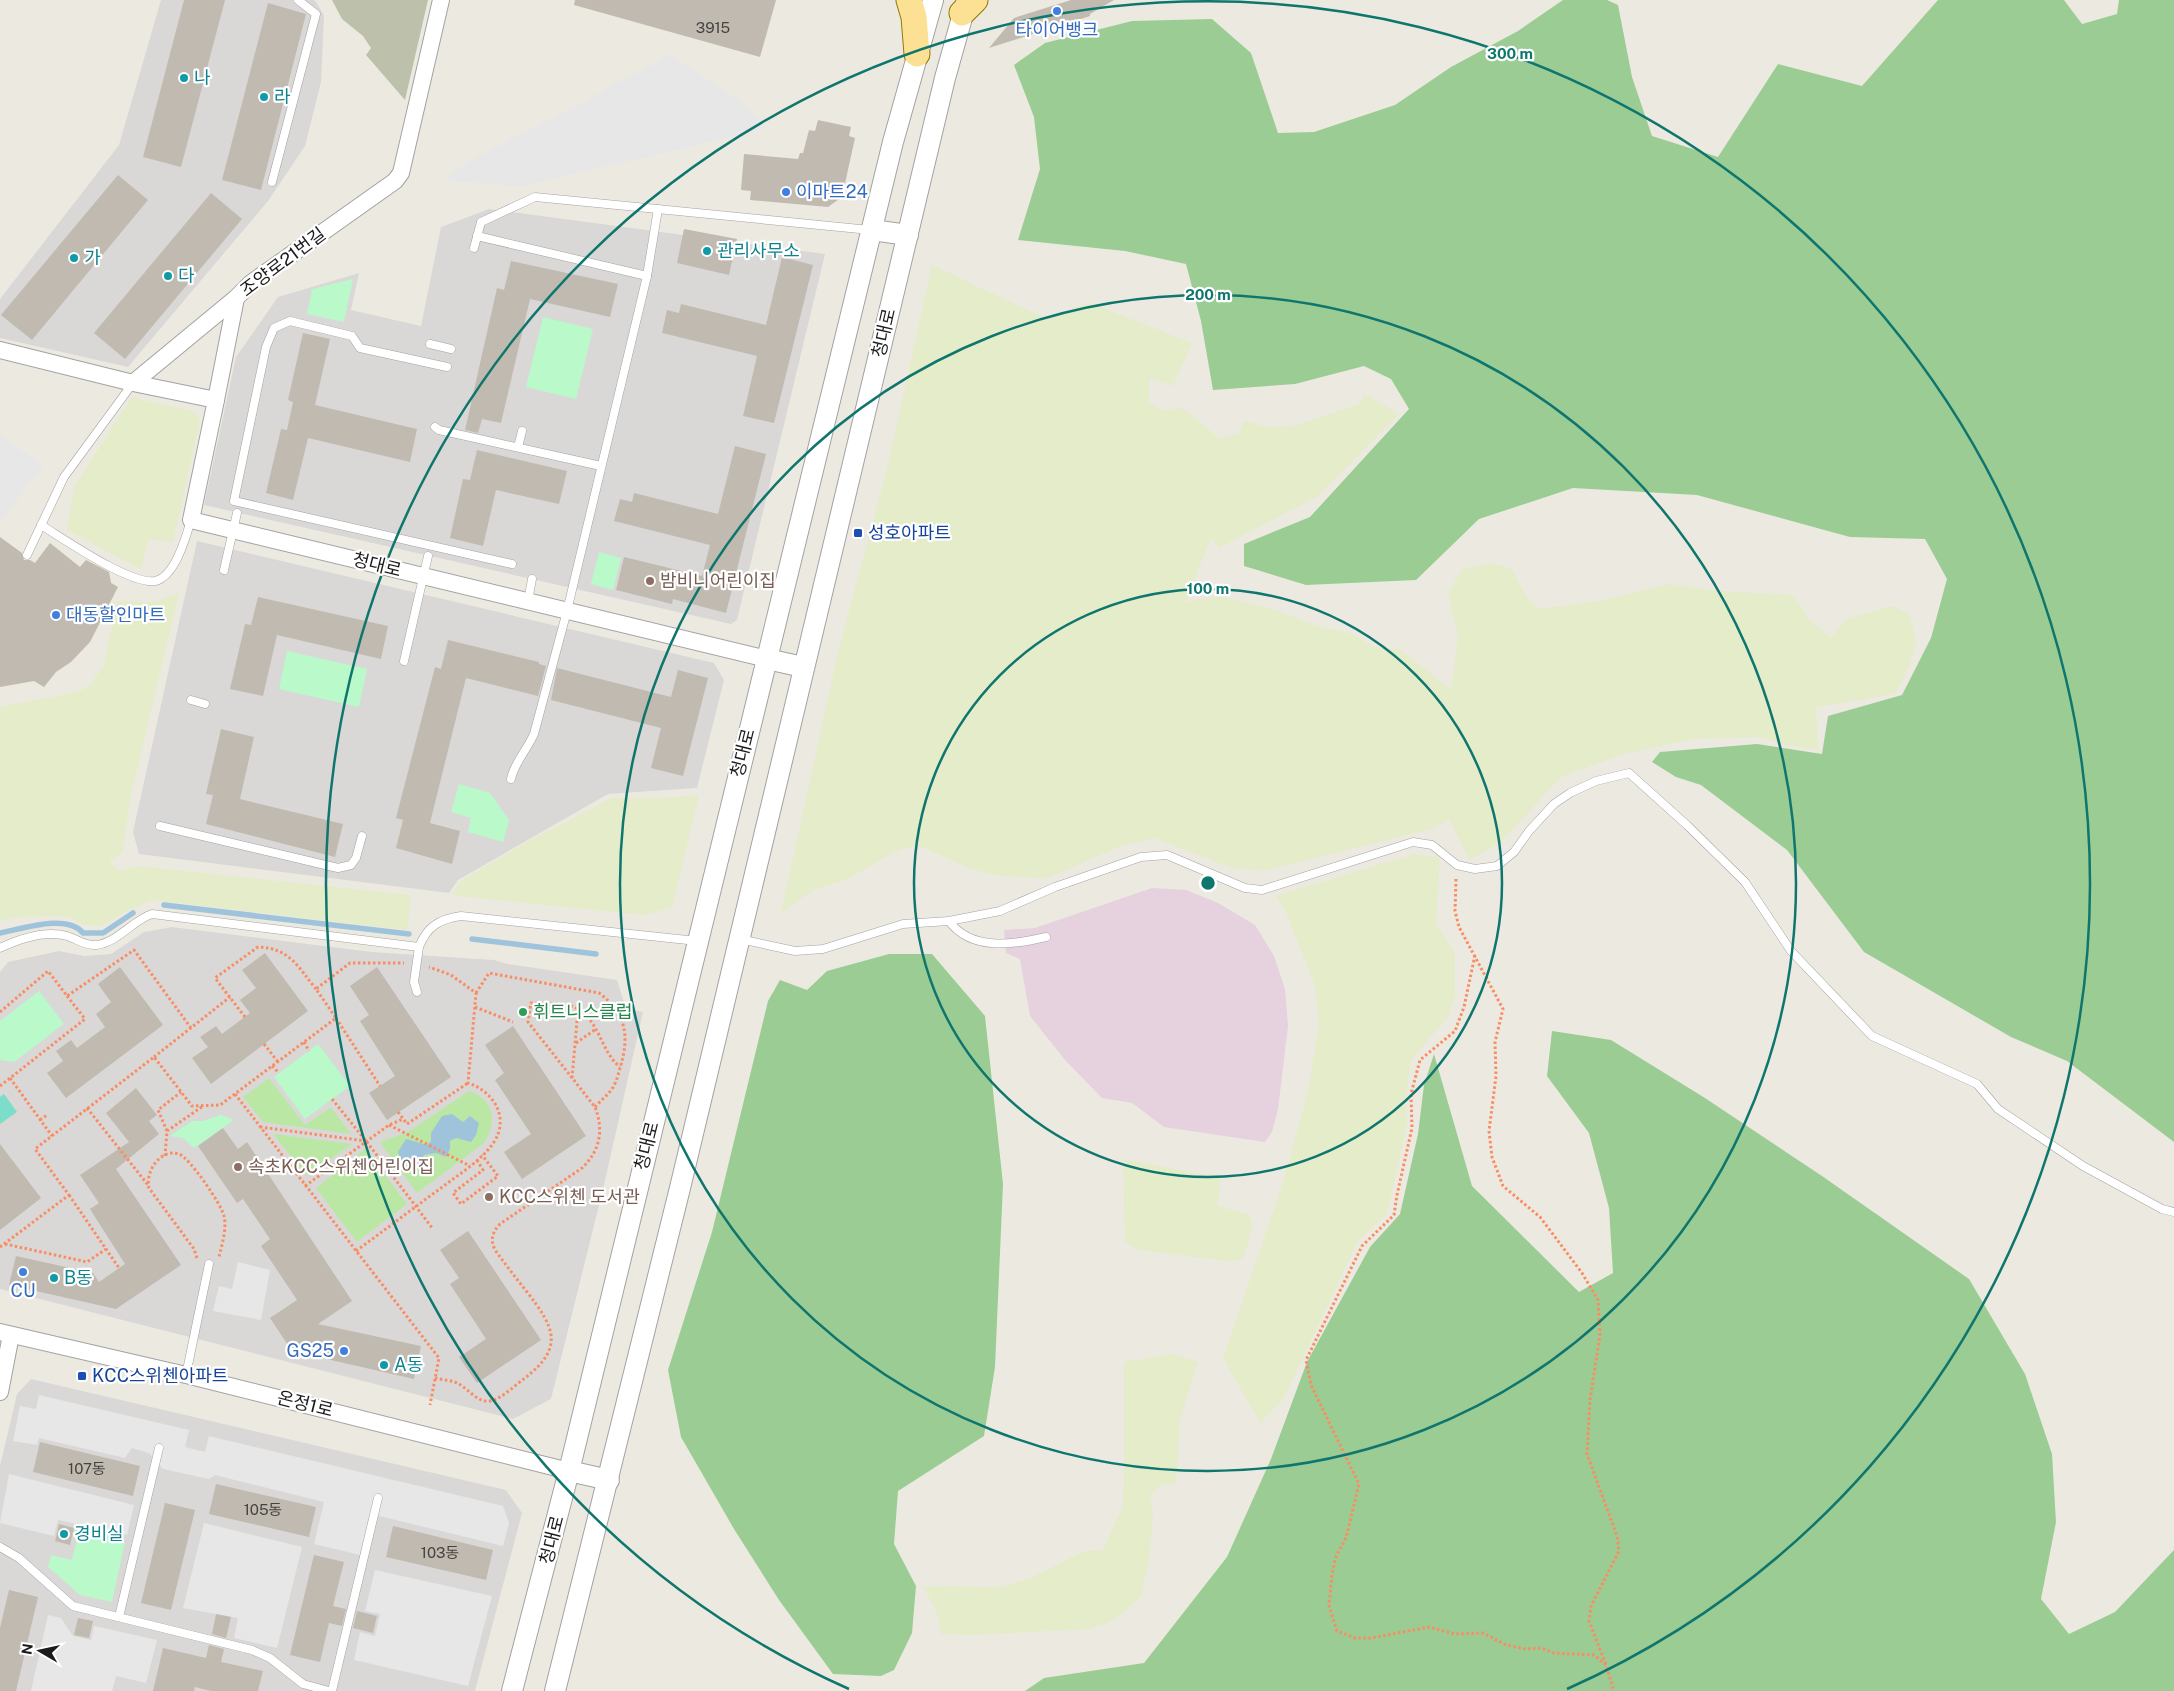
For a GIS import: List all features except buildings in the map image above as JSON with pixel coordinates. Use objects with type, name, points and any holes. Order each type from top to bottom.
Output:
[{"type":"main road","points":[[909,0],[914,17],[917,54]]},
{"type":"street","name":"조양로21번길","points":[[191,520],[236,298],[252,283],[395,181],[401,173],[441,0]]},
{"type":"street","name":"청대로","points":[[512,1691],[569,1471],[872,230],[917,54],[933,0]]},
{"type":"street","name":"청대로","points":[[556,1691],[740,939],[803,667],[908,234],[968,4]]},
{"type":"street","points":[[872,230],[908,234]]},
{"type":"street","points":[[134,383],[236,298]]},
{"type":"street","points":[[0,350],[134,383],[216,400]]},
{"type":"street","name":"청대로","points":[[191,520],[803,667]]},
{"type":"street","points":[[0,1392],[5,1333]]},
{"type":"street","name":"온정1로","points":[[5,1333],[186,1375],[609,1480]]},
{"type":"street","points":[[566,1691],[591,1550]]},
{"type":"lane","points":[[272,182],[316,14],[298,0]]},
{"type":"lane","points":[[474,248],[481,222],[535,198],[872,230]]},
{"type":"lane","points":[[511,779],[513,770],[525,753],[534,734],[567,610],[647,276],[658,209]]},
{"type":"lane","points":[[477,236],[647,276]]},
{"type":"lane","points":[[447,367],[360,348],[352,336],[290,321],[274,328],[266,347],[234,501],[512,564]]},
{"type":"lane","points":[[430,344],[451,349]]},
{"type":"lane","points":[[27,555],[64,477],[134,383]]},
{"type":"lane","points":[[434,427],[439,430],[601,466]]},
{"type":"lane","points":[[518,447],[522,431]]},
{"type":"lane","points":[[224,570],[237,512]]},
{"type":"lane","points":[[41,525],[121,572],[136,578],[155,581],[168,573],[184,545],[191,520]]},
{"type":"lane","points":[[404,661],[428,556]]},
{"type":"lane","points":[[528,601],[532,579]]},
{"type":"lane","points":[[191,700],[205,704]]},
{"type":"lane","points":[[740,939],[795,951],[823,949],[903,924],[948,920],[1000,912],[1055,887],[1141,857],[1167,856],[1245,888],[1262,890],[1413,842],[1432,845],[1457,865],[1475,869],[1497,866],[1514,852],[1554,804],[1570,792],[1596,781],[1629,773],[1688,826],[1744,882],[1791,951],[1872,1036],[1977,1084],[1998,1110],[2084,1166],[2162,1209],[2174,1212]]},
{"type":"lane","points":[[160,826],[338,868],[351,865],[356,858],[362,836]]},
{"type":"lane","points":[[0,948],[16,940],[55,934],[68,936],[79,942],[95,945],[107,942],[143,917],[152,914],[419,947]]},
{"type":"lane","points":[[417,992],[414,982],[419,947],[429,928],[440,921],[461,916],[697,941]]},
{"type":"lane","points":[[948,920],[957,932],[976,942],[1029,941],[1046,937]]},
{"type":"lane","points":[[186,1375],[209,1264]]},
{"type":"lane","points":[[120,1617],[159,1448]]},
{"type":"lane","points":[[0,1547],[12,1553],[73,1606],[252,1650],[270,1658],[295,1680],[331,1691],[378,1498]]},
{"type":"path","points":[[1457,865],[1455,911],[1459,927],[1503,1009],[1495,1042],[1496,1076],[1489,1131],[1492,1157],[1503,1186],[1540,1217],[1582,1273],[1598,1300],[1600,1335],[1590,1400],[1586,1454],[1617,1536],[1619,1551],[1591,1606],[1589,1621],[1614,1691]]},
{"type":"path","points":[[245,1017],[215,978],[258,947],[280,951],[291,958],[316,989],[380,1086]]},
{"type":"path","points":[[67,996],[134,950],[191,1028]]},
{"type":"path","points":[[1474,955],[1464,1007],[1454,1031],[1420,1060],[1411,1094],[1412,1128],[1396,1195],[1394,1216],[1362,1246],[1306,1360],[1311,1385],[1359,1484],[1346,1538],[1336,1556],[1329,1606],[1337,1631],[1355,1638],[1386,1636],[1429,1627],[1455,1634],[1483,1633],[1506,1645],[1526,1649],[1540,1648],[1554,1653],[1594,1655],[1606,1665]]},
{"type":"path","points":[[316,989],[350,963],[417,963],[451,975],[476,992]]},
{"type":"path","points":[[0,1012],[48,971],[85,1019],[0,1086]]},
{"type":"path","points":[[468,1083],[476,992],[489,973],[599,993],[612,1002],[622,1017],[626,1035],[620,1067],[612,1089],[595,1107]]},
{"type":"path","points":[[119,1268],[35,1149],[230,997]]},
{"type":"path","points":[[435,1378],[457,1383],[476,1397],[489,1402],[499,1397],[531,1373],[546,1358],[551,1340],[550,1325],[494,1250],[491,1241],[494,1231],[500,1224],[582,1168],[592,1159],[598,1146],[600,1119],[595,1107],[528,1022],[531,1003],[573,1006],[596,1029],[610,1059],[620,1067]]},
{"type":"path","points":[[475,1007],[513,1022]]},
{"type":"path","points":[[572,1078],[578,1010]]},
{"type":"path","points":[[154,1057],[192,1106],[220,1106],[336,1018]]},
{"type":"path","points":[[575,1043],[596,1029]]},
{"type":"path","points":[[304,1042],[309,1051]]},
{"type":"path","points":[[264,1044],[278,1062]]},
{"type":"path","points":[[272,1066],[279,1073]]},
{"type":"path","points":[[10,1078],[52,1136]]},
{"type":"path","points":[[398,1112],[407,1124],[468,1083]]},
{"type":"path","points":[[356,1251],[470,1166],[494,1142],[499,1130],[500,1116],[496,1102],[488,1092],[468,1083]]},
{"type":"path","points":[[165,1156],[167,1131],[158,1110],[181,1092]]},
{"type":"path","points":[[235,1094],[439,1358],[430,1405]]},
{"type":"path","points":[[332,1099],[433,1229]]},
{"type":"path","points":[[167,1131],[203,1106]]},
{"type":"path","points":[[87,1108],[150,1188],[194,1249],[197,1266]]},
{"type":"path","points":[[40,1120],[47,1115]]},
{"type":"path","points":[[305,1186],[389,1125],[403,1119]]},
{"type":"path","points":[[389,1125],[470,1166]]},
{"type":"path","points":[[260,1127],[366,1141]]},
{"type":"path","points":[[150,1188],[148,1174],[152,1166],[172,1153],[186,1158],[222,1208],[225,1228],[218,1264]]},
{"type":"path","points":[[477,1160],[484,1170],[453,1193],[461,1204],[498,1176],[482,1155]]},
{"type":"path","points":[[0,1247],[69,1195]]},
{"type":"path","points":[[4,1244],[87,1262],[106,1249]]},
{"type":"shaded area","points":[[161,0],[314,0],[316,2],[324,15],[321,82],[305,146],[268,201],[128,367],[0,338],[0,299],[119,145]]},
{"type":"shaded area","points":[[332,0],[428,0],[405,100],[366,55],[371,48],[363,36],[342,19]]},
{"type":"shaded area","points":[[671,55],[735,97],[768,128],[520,187],[444,180],[466,163]]},
{"type":"shaded area","points":[[489,209],[825,254],[737,620],[731,624],[204,505],[236,357],[278,297],[359,273],[351,310],[421,326],[441,227]]},
{"type":"shaded area","points":[[932,265],[1047,319],[1088,302],[1192,343],[1173,386],[1149,378],[1149,403],[1164,411],[1183,408],[1220,439],[1239,433],[1244,421],[1268,427],[1294,426],[1359,404],[1365,394],[1399,414],[1318,496],[1219,548],[1211,538],[1185,602],[1219,596],[1272,609],[1318,626],[1353,634],[1375,647],[1399,649],[1451,689],[1458,638],[1448,592],[1464,568],[1494,563],[1512,569],[1528,600],[1541,609],[1605,600],[1670,584],[1717,591],[1792,595],[1809,619],[1831,638],[1846,619],[1893,606],[1910,615],[1916,642],[1910,665],[1895,694],[1816,707],[1818,750],[1781,744],[1759,737],[1693,739],[1623,754],[1561,777],[1500,843],[1469,860],[1449,819],[1434,828],[1267,870],[1235,869],[1154,838],[1121,846],[1048,878],[1001,876],[971,869],[920,846],[900,849],[848,879],[813,890],[781,913],[838,653],[887,469]]},
{"type":"shaded area","points":[[132,397],[194,412],[200,420],[173,542],[148,539],[141,569],[67,530],[74,487]]},
{"type":"shaded area","points":[[0,435],[43,465],[0,524]]},
{"type":"shaded area","points":[[197,541],[714,663],[724,680],[697,788],[608,794],[458,880],[449,893],[139,854],[133,832]]},
{"type":"shaded area","points":[[179,593],[132,790],[122,853],[109,861],[118,871],[137,866],[411,895],[407,930],[152,900],[124,912],[102,926],[84,925],[71,917],[55,916],[16,917],[0,921],[0,707],[77,692],[89,686],[104,665],[117,601],[154,602]]},
{"type":"shaded area","points":[[699,795],[672,907],[646,915],[457,896],[452,893],[459,882],[527,842],[612,798],[661,798]]},
{"type":"shaded area","points":[[1414,854],[1440,858],[1436,924],[1455,954],[1455,997],[1447,1018],[1411,1060],[1406,1094],[1407,1125],[1387,1214],[1358,1241],[1283,1400],[1260,1423],[1223,1358],[1281,1189],[1308,1092],[1319,1022],[1314,983],[1286,912],[1276,896]]},
{"type":"shaded area","points":[[1152,888],[1186,890],[1218,903],[1255,925],[1274,956],[1285,989],[1288,1026],[1278,1109],[1272,1132],[1265,1142],[1164,1127],[1132,1103],[1102,1098],[1065,1060],[1030,1016],[1020,959],[1006,953],[1004,930],[1035,928]]},
{"type":"shaded area","points":[[172,927],[372,952],[494,960],[508,964],[617,980],[626,1009],[643,1012],[604,1185],[551,1399],[513,1419],[0,1289],[0,972],[8,962],[59,951],[84,956],[111,954],[144,932]]},
{"type":"shaded area","points":[[4,1094],[17,1112],[0,1124],[0,1097]]},
{"type":"shaded area","points":[[452,1114],[463,1122],[470,1116],[479,1123],[476,1135],[471,1142],[456,1138],[450,1141],[450,1149],[446,1157],[436,1153],[424,1155],[418,1170],[407,1167],[398,1152],[406,1139],[427,1145],[431,1141],[431,1133],[442,1116]]},
{"type":"shaded area","points":[[1123,1159],[1221,1178],[1217,1206],[1248,1214],[1253,1225],[1244,1256],[1239,1260],[1226,1261],[1139,1250],[1125,1242]]},
{"type":"shaded area","points":[[238,1262],[270,1270],[261,1320],[213,1311],[219,1286],[232,1289]]},
{"type":"shaded area","points":[[1172,1354],[1198,1362],[1180,1419],[1176,1483],[1160,1485],[1150,1497],[1153,1518],[1149,1558],[1141,1597],[1113,1621],[1088,1629],[973,1635],[941,1634],[936,1609],[922,1586],[1000,1587],[1031,1578],[1084,1551],[1103,1550],[1122,1508],[1124,1482],[1124,1362]]},
{"type":"shaded area","points":[[31,1379],[506,1490],[522,1513],[475,1691],[0,1691],[0,1466],[17,1394]]},
{"type":"shaded area","points":[[39,1395],[189,1430],[185,1447],[205,1452],[209,1436],[503,1506],[509,1523],[503,1546],[371,1514],[360,1555],[314,1544],[324,1502],[215,1475],[209,1479],[163,1469],[149,1453],[132,1448],[125,1458],[39,1438],[37,1445],[13,1441],[20,1406],[36,1409]]},
{"type":"shaded area","points":[[9,1474],[134,1505],[127,1535],[58,1520],[54,1536],[0,1523]]},
{"type":"shaded area","points":[[204,1523],[302,1547],[277,1648],[234,1638],[238,1618],[183,1608]]},
{"type":"shaded area","points":[[375,1570],[492,1596],[468,1686],[354,1660],[360,1632],[375,1636],[380,1614],[365,1611]]},
{"type":"shaded area","points":[[48,1615],[61,1618],[73,1636],[91,1640],[94,1626],[157,1640],[146,1683],[116,1676],[112,1691],[31,1691]]},
{"type":"green space","points":[[1563,0],[1607,0],[1618,5],[1632,77],[1652,136],[1718,157],[1778,64],[1862,86],[1938,0],[2064,0],[2082,24],[2117,14],[2119,0],[2174,0],[2174,1142],[2067,1061],[2011,1037],[1864,952],[1787,850],[1701,785],[1676,777],[1652,762],[1660,752],[1757,744],[1822,754],[1828,716],[1902,695],[1931,638],[1947,579],[1925,539],[1850,537],[1697,495],[1573,488],[1479,519],[1416,580],[1306,585],[1244,566],[1244,544],[1310,517],[1409,409],[1391,379],[1364,366],[1295,384],[1213,390],[1201,321],[1186,264],[1125,251],[1018,240],[1040,169],[1034,117],[1014,65],[1045,43],[1132,21],[1212,19],[1251,53],[1278,133],[1314,132],[1395,105],[1451,67],[1518,31]]},
{"type":"green space","points":[[353,279],[344,322],[307,314],[312,289]]},
{"type":"green space","points":[[543,317],[593,329],[576,399],[526,387]]},
{"type":"green space","points":[[599,552],[621,558],[613,590],[591,584]]},
{"type":"green space","points":[[287,651],[367,669],[359,707],[279,689]]},
{"type":"green space","points":[[459,784],[490,793],[509,820],[503,842],[468,832],[471,818],[451,812]]},
{"type":"green space","points":[[889,954],[932,954],[985,1016],[1003,1184],[995,1367],[984,1436],[898,1491],[894,1544],[916,1586],[912,1633],[894,1670],[881,1676],[833,1674],[779,1600],[734,1529],[681,1437],[668,1370],[712,1232],[768,1001],[780,980],[807,990],[827,971]]},
{"type":"green space","points":[[39,991],[64,1024],[14,1062],[0,1060],[0,1021]]},
{"type":"green space","points":[[1552,1031],[1611,1040],[1705,1098],[1822,1176],[1969,1279],[2025,1374],[2052,1454],[2056,1522],[2041,1599],[2069,1634],[2115,1612],[2174,1550],[2174,1691],[1025,1691],[1044,1678],[1144,1663],[1227,1557],[1271,1459],[1307,1362],[1370,1247],[1400,1214],[1418,1134],[1424,1085],[1434,1054],[1472,1186],[1579,1292],[1613,1273],[1609,1208],[1589,1133],[1547,1076]]},
{"type":"green space","points":[[318,1044],[350,1086],[305,1119],[274,1077]]},
{"type":"green space","points":[[269,1078],[305,1125],[331,1107],[351,1134],[263,1122],[243,1097]]},
{"type":"green space","points":[[469,1091],[484,1100],[491,1112],[491,1127],[484,1143],[417,1193],[380,1142],[408,1132]]},
{"type":"green space","points":[[221,1115],[234,1120],[194,1148],[183,1138],[170,1136],[192,1121],[203,1121]]},
{"type":"green space","points":[[273,1134],[352,1144],[307,1176]]},
{"type":"green space","points":[[365,1149],[407,1204],[357,1242],[316,1188]]},
{"type":"green space","points":[[79,1531],[125,1542],[112,1602],[80,1595],[48,1567],[51,1555],[72,1560]]},
{"type":"waterway","points":[[164,905],[409,934]]},
{"type":"waterway","points":[[0,933],[56,923],[76,927],[83,933],[103,933],[133,913]]},
{"type":"waterway","points":[[472,939],[596,954]]},
{"type":"place","name":"타이어뱅크","points":[[1057,11]]},
{"type":"place","name":"나","points":[[184,78]]},
{"type":"place","name":"라","points":[[264,97]]},
{"type":"place","name":"이마트24","points":[[786,192]]},
{"type":"place","name":"관리사무소","points":[[707,251]]},
{"type":"place","name":"가","points":[[74,258]]},
{"type":"place","name":"다","points":[[168,276]]},
{"type":"place","name":"성호아파트","points":[[858,533]]},
{"type":"place","name":"밤비니어린이집","points":[[650,581]]},
{"type":"place","name":"대동할인마트","points":[[56,615]]},
{"type":"place","name":"휘트니스클럽","points":[[523,1012]]},
{"type":"place","name":"속초KCC스위첸어린이집","points":[[238,1167]]},
{"type":"place","name":"KCC스위첸 도서관","points":[[489,1197]]},
{"type":"place","name":"CU","points":[[23,1272]]},
{"type":"place","name":"B동","points":[[54,1278]]},
{"type":"place","name":"GS25","points":[[344,1351]]},
{"type":"place","name":"A동","points":[[384,1365]]},
{"type":"place","name":"KCC스위첸아파트","points":[[82,1376]]},
{"type":"place","name":"경비실","points":[[64,1534]]}]
